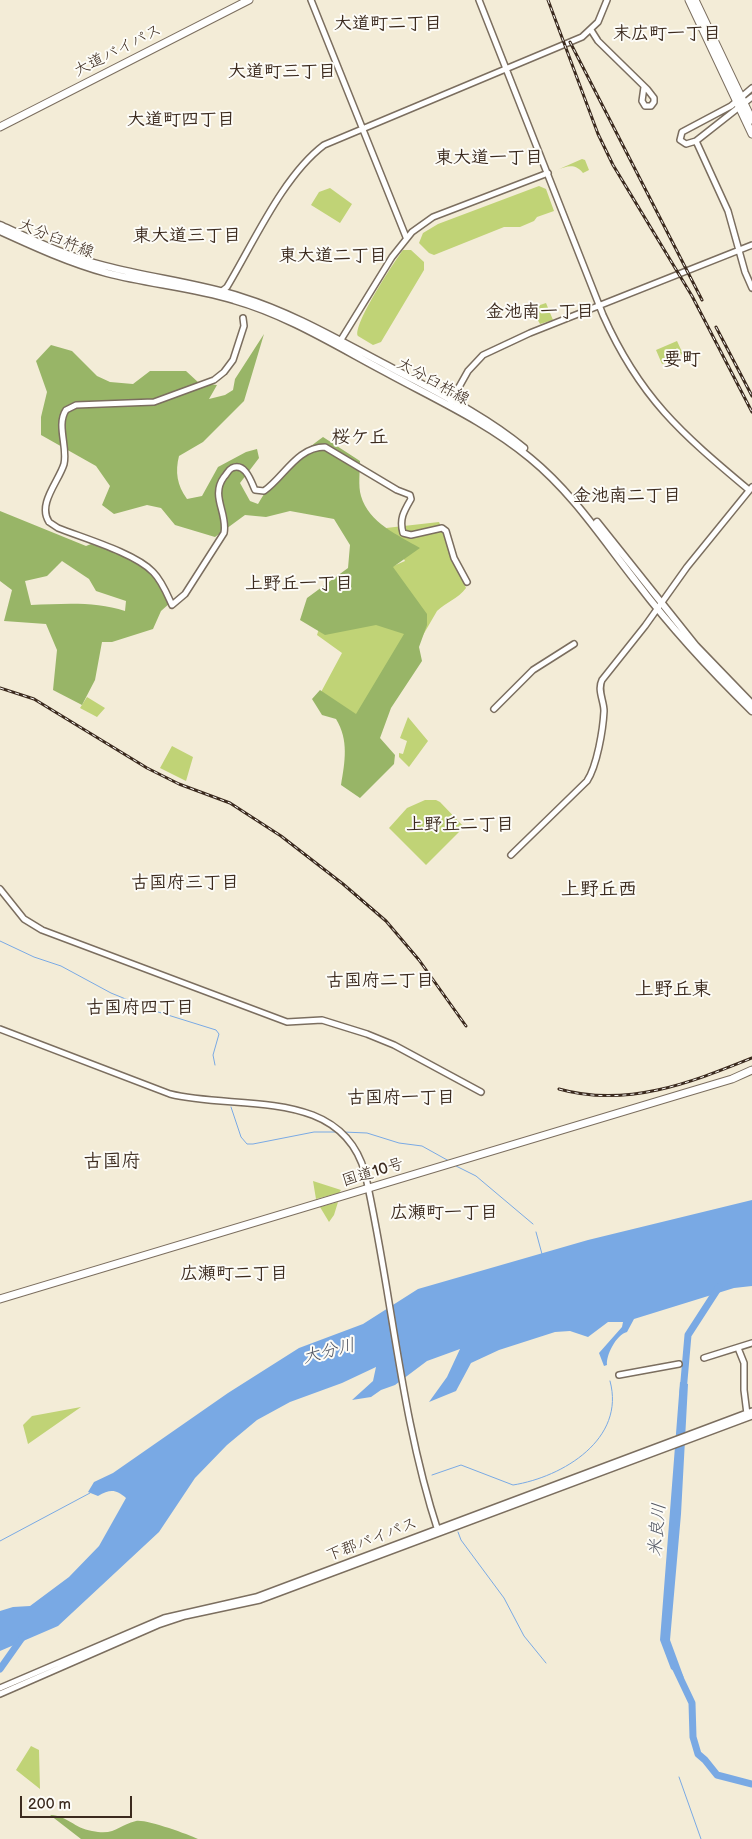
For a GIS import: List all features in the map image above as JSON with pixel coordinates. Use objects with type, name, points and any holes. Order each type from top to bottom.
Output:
[{"type":"highway","name":"大道バイパス","points":[[0,123],[239,0]]},
{"type":"highway","name":"大道バイパス","points":[[0,128],[249,0]]},
{"type":"highway","points":[[689,0],[740,102],[752,120]]},
{"type":"highway","points":[[695,0],[752,134]]},
{"type":"highway","name":"国道10号","points":[[0,1299],[732,1079],[752,1070]]},
{"type":"main road","name":"大分臼杵線","points":[[0,225],[61,253],[115,269],[222,291],[274,308],[504,432],[554,473],[588,510],[659,606],[708,668],[752,711]]},
{"type":"main road","name":"大分臼杵線","points":[[0,231],[55,256],[109,273],[241,302],[294,323],[339,344]]},
{"type":"main road","name":"大分臼杵線","points":[[659,606],[752,704]]},
{"type":"street","points":[[311,0],[406,237]]},
{"type":"street","points":[[479,0],[611,334],[630,368],[661,411],[706,455],[751,488],[601,682],[604,715],[595,762],[589,778],[575,794],[511,855]]},
{"type":"street","points":[[222,291],[227,287],[298,170],[324,145],[573,42],[591,30],[603,13],[607,0]]},
{"type":"street","points":[[591,30],[595,37],[644,87]]},
{"type":"street","points":[[752,88],[740,102],[696,141],[684,143],[680,140],[680,133],[740,102],[752,97]]},
{"type":"street","points":[[696,141],[723,197],[745,272],[752,288]]},
{"type":"street","points":[[339,344],[406,237],[433,217],[548,173]]},
{"type":"street","points":[[450,403],[468,371],[483,355],[530,333],[601,307],[752,245]]},
{"type":"street","points":[[243,318],[244,326],[233,360],[224,372],[214,380],[154,402],[76,405],[66,410],[62,421],[66,448],[64,462],[46,508],[50,522],[58,528],[133,558],[148,568],[159,580],[172,605],[185,594],[224,533],[218,489],[229,470],[235,467],[244,470],[256,490],[262,491],[302,455],[325,446],[397,490],[410,495],[411,499],[400,524],[403,533],[411,535],[442,528],[446,530],[454,558],[467,582]]},
{"type":"street","points":[[494,709],[533,670],[574,644]]},
{"type":"street","points":[[0,890],[24,919],[42,930],[287,1022],[322,1020],[374,1037],[481,1092]]},
{"type":"street","points":[[0,1028],[163,1092],[193,1098],[253,1102],[296,1110],[318,1117],[341,1132],[361,1160],[368,1188],[410,1424],[421,1474],[438,1531]]},
{"type":"street","points":[[704,1358],[752,1343]]},
{"type":"street","points":[[2,1691],[158,1625],[192,1615],[260,1600],[750,1414],[744,1390],[744,1363],[738,1348]]},
{"type":"street","points":[[619,1375],[679,1364]]},
{"type":"green space","points":[[582,159],[585,160],[589,170],[583,173],[574,167],[557,170]]},
{"type":"green space","points":[[539,186],[546,189],[554,211],[537,217],[534,221],[520,227],[504,227],[434,255],[429,253],[419,243],[423,233],[438,224]]},
{"type":"green space","points":[[330,188],[352,204],[340,223],[311,205],[319,192]]},
{"type":"green space","points":[[403,250],[411,250],[424,262],[424,270],[381,342],[373,345],[358,336],[361,320],[391,267]]},
{"type":"green space","points":[[546,303],[553,320],[540,324],[531,308]]},
{"type":"green space","points":[[264,334],[244,401],[203,442],[179,456],[178,478],[181,489],[187,499],[202,496],[218,467],[246,452],[257,449],[259,458],[240,483],[250,501],[258,504],[272,483],[286,467],[323,437],[360,461],[360,492],[370,514],[385,527],[420,548],[393,567],[427,614],[427,625],[419,647],[422,661],[391,708],[380,738],[395,755],[394,764],[360,798],[341,785],[345,751],[340,727],[336,719],[322,715],[312,699],[320,690],[356,714],[404,634],[376,625],[325,635],[300,620],[307,598],[348,568],[350,545],[334,519],[290,511],[266,517],[245,515],[215,537],[175,525],[161,508],[147,505],[114,514],[102,505],[110,486],[96,466],[41,435],[41,417],[47,392],[36,361],[51,345],[72,351],[97,376],[110,382],[133,384],[150,371],[186,371],[199,383],[217,385],[209,399],[225,395],[233,390],[235,379]]},
{"type":"green space","points":[[677,341],[683,354],[664,359],[665,363],[662,364],[656,350]]},
{"type":"green space","points":[[0,511],[86,546],[91,544],[129,558],[138,563],[154,578],[170,603],[161,611],[153,629],[112,642],[102,642],[95,680],[82,705],[53,690],[57,650],[46,624],[4,621],[12,590],[0,581]],"holes":[[[62,561],[89,579],[96,591],[126,601],[125,611],[90,604],[31,605],[25,581],[47,576]]]},
{"type":"green space","points":[[439,522],[466,588],[437,611],[369,728],[320,694],[342,653],[317,635],[330,593],[405,561],[386,528]]},
{"type":"green space","points":[[87,697],[105,708],[97,717],[80,708]]},
{"type":"green space","points":[[408,717],[428,741],[409,767],[399,757],[399,753],[403,754],[407,741],[400,738]]},
{"type":"green space","points":[[172,746],[193,757],[186,781],[160,768]]},
{"type":"green space","points":[[425,800],[440,802],[464,827],[426,865],[389,828],[407,808]]},
{"type":"green space","points":[[313,1181],[341,1190],[339,1193],[316,1199]]},
{"type":"green space","points":[[338,1202],[334,1215],[329,1222],[320,1207]]},
{"type":"green space","points":[[81,1407],[28,1444],[23,1425],[32,1416]]},
{"type":"green space","points":[[31,1746],[39,1750],[40,1789],[16,1770]]},
{"type":"green space","points":[[50,1815],[92,1831],[112,1831],[130,1823],[141,1821],[167,1827],[198,1839],[81,1839]]},
{"type":"water","name":"大分川","points":[[752,1200],[752,1286],[734,1288],[634,1319],[627,1332],[619,1337],[612,1346],[607,1365],[604,1366],[599,1353],[622,1327],[623,1322],[608,1322],[588,1337],[570,1331],[555,1332],[499,1350],[471,1363],[456,1391],[429,1402],[447,1377],[460,1349],[427,1361],[395,1385],[381,1390],[371,1397],[352,1400],[373,1381],[376,1367],[342,1383],[290,1402],[257,1420],[227,1445],[195,1478],[159,1532],[58,1626],[0,1651],[0,1611],[13,1607],[30,1606],[69,1577],[99,1546],[126,1498],[113,1491],[98,1496],[88,1492],[94,1482],[113,1473],[228,1393],[299,1348],[363,1324],[418,1289],[588,1240]]},
{"type":"water","points":[[680,1382],[688,1384],[681,1514],[670,1640],[684,1678],[671,1669],[660,1640]]},
{"type":"waterway","points":[[0,941],[34,957],[61,966],[111,993],[155,1011],[216,1030],[219,1034],[213,1055],[215,1065]]},
{"type":"waterway","points":[[231,1107],[241,1137],[247,1144],[314,1132],[337,1132]]},
{"type":"waterway","points":[[343,1132],[367,1133],[399,1143],[422,1146],[449,1161]]},
{"type":"waterway","points":[[456,1166],[476,1176],[533,1224]]},
{"type":"waterway","points":[[536,1232],[542,1254]]},
{"type":"waterway","name":"米良川","points":[[683,1392],[688,1335],[719,1287]]},
{"type":"waterway","points":[[432,1475],[461,1465],[513,1485],[552,1474],[586,1452],[600,1437],[609,1421],[612,1402],[610,1381]]},
{"type":"waterway","points":[[0,1541],[90,1493]]},
{"type":"waterway","points":[[458,1532],[461,1540],[504,1598],[524,1636],[546,1663]]},
{"type":"waterway","points":[[0,1669],[24,1635]]},
{"type":"waterway","name":"米良川","points":[[674,1665],[692,1703],[693,1737],[698,1754],[717,1775],[752,1784]]},
{"type":"waterway","points":[[679,1777],[701,1839]]},
{"type":"railway","points":[[548,0],[598,134],[613,165],[692,296],[752,412]]},
{"type":"railway","points":[[570,42],[702,300]]},
{"type":"railway","points":[[716,327],[752,396]]},
{"type":"railway","points":[[0,688],[34,699],[147,768],[179,784],[230,803],[281,836],[343,884],[386,921],[419,960],[466,1026]]},
{"type":"railway","points":[[559,1089],[609,1096],[633,1094],[681,1084],[752,1058]]},
{"type":"district","name":"大道町二丁目","points":[[388,24]]},
{"type":"district","name":"末広町一丁目","points":[[667,34]]},
{"type":"district","name":"大道町三丁目","points":[[282,72]]},
{"type":"district","name":"大道町四丁目","points":[[181,120]]},
{"type":"district","name":"東大道一丁目","points":[[489,158]]},
{"type":"district","name":"東大道三丁目","points":[[187,236]]},
{"type":"district","name":"東大道二丁目","points":[[333,256]]},
{"type":"district","name":"金池南一丁目","points":[[540,312]]},
{"type":"district","name":"要町","points":[[682,360]]},
{"type":"district","name":"桜ケ丘","points":[[360,438]]},
{"type":"district","name":"金池南二丁目","points":[[627,496]]},
{"type":"district","name":"上野丘一丁目","points":[[299,584]]},
{"type":"district","name":"上野丘二丁目","points":[[460,825]]},
{"type":"district","name":"古国府三丁目","points":[[185,883]]},
{"type":"district","name":"上野丘西","points":[[599,890]]},
{"type":"district","name":"古国府二丁目","points":[[380,981]]},
{"type":"district","name":"上野丘東","points":[[673,990]]},
{"type":"district","name":"古国府四丁目","points":[[140,1008]]},
{"type":"district","name":"古国府一丁目","points":[[401,1098]]},
{"type":"district","name":"古国府","points":[[112,1162]]},
{"type":"district","name":"広瀬町一丁目","points":[[444,1213]]},
{"type":"district","name":"広瀬町二丁目","points":[[234,1274]]}]
